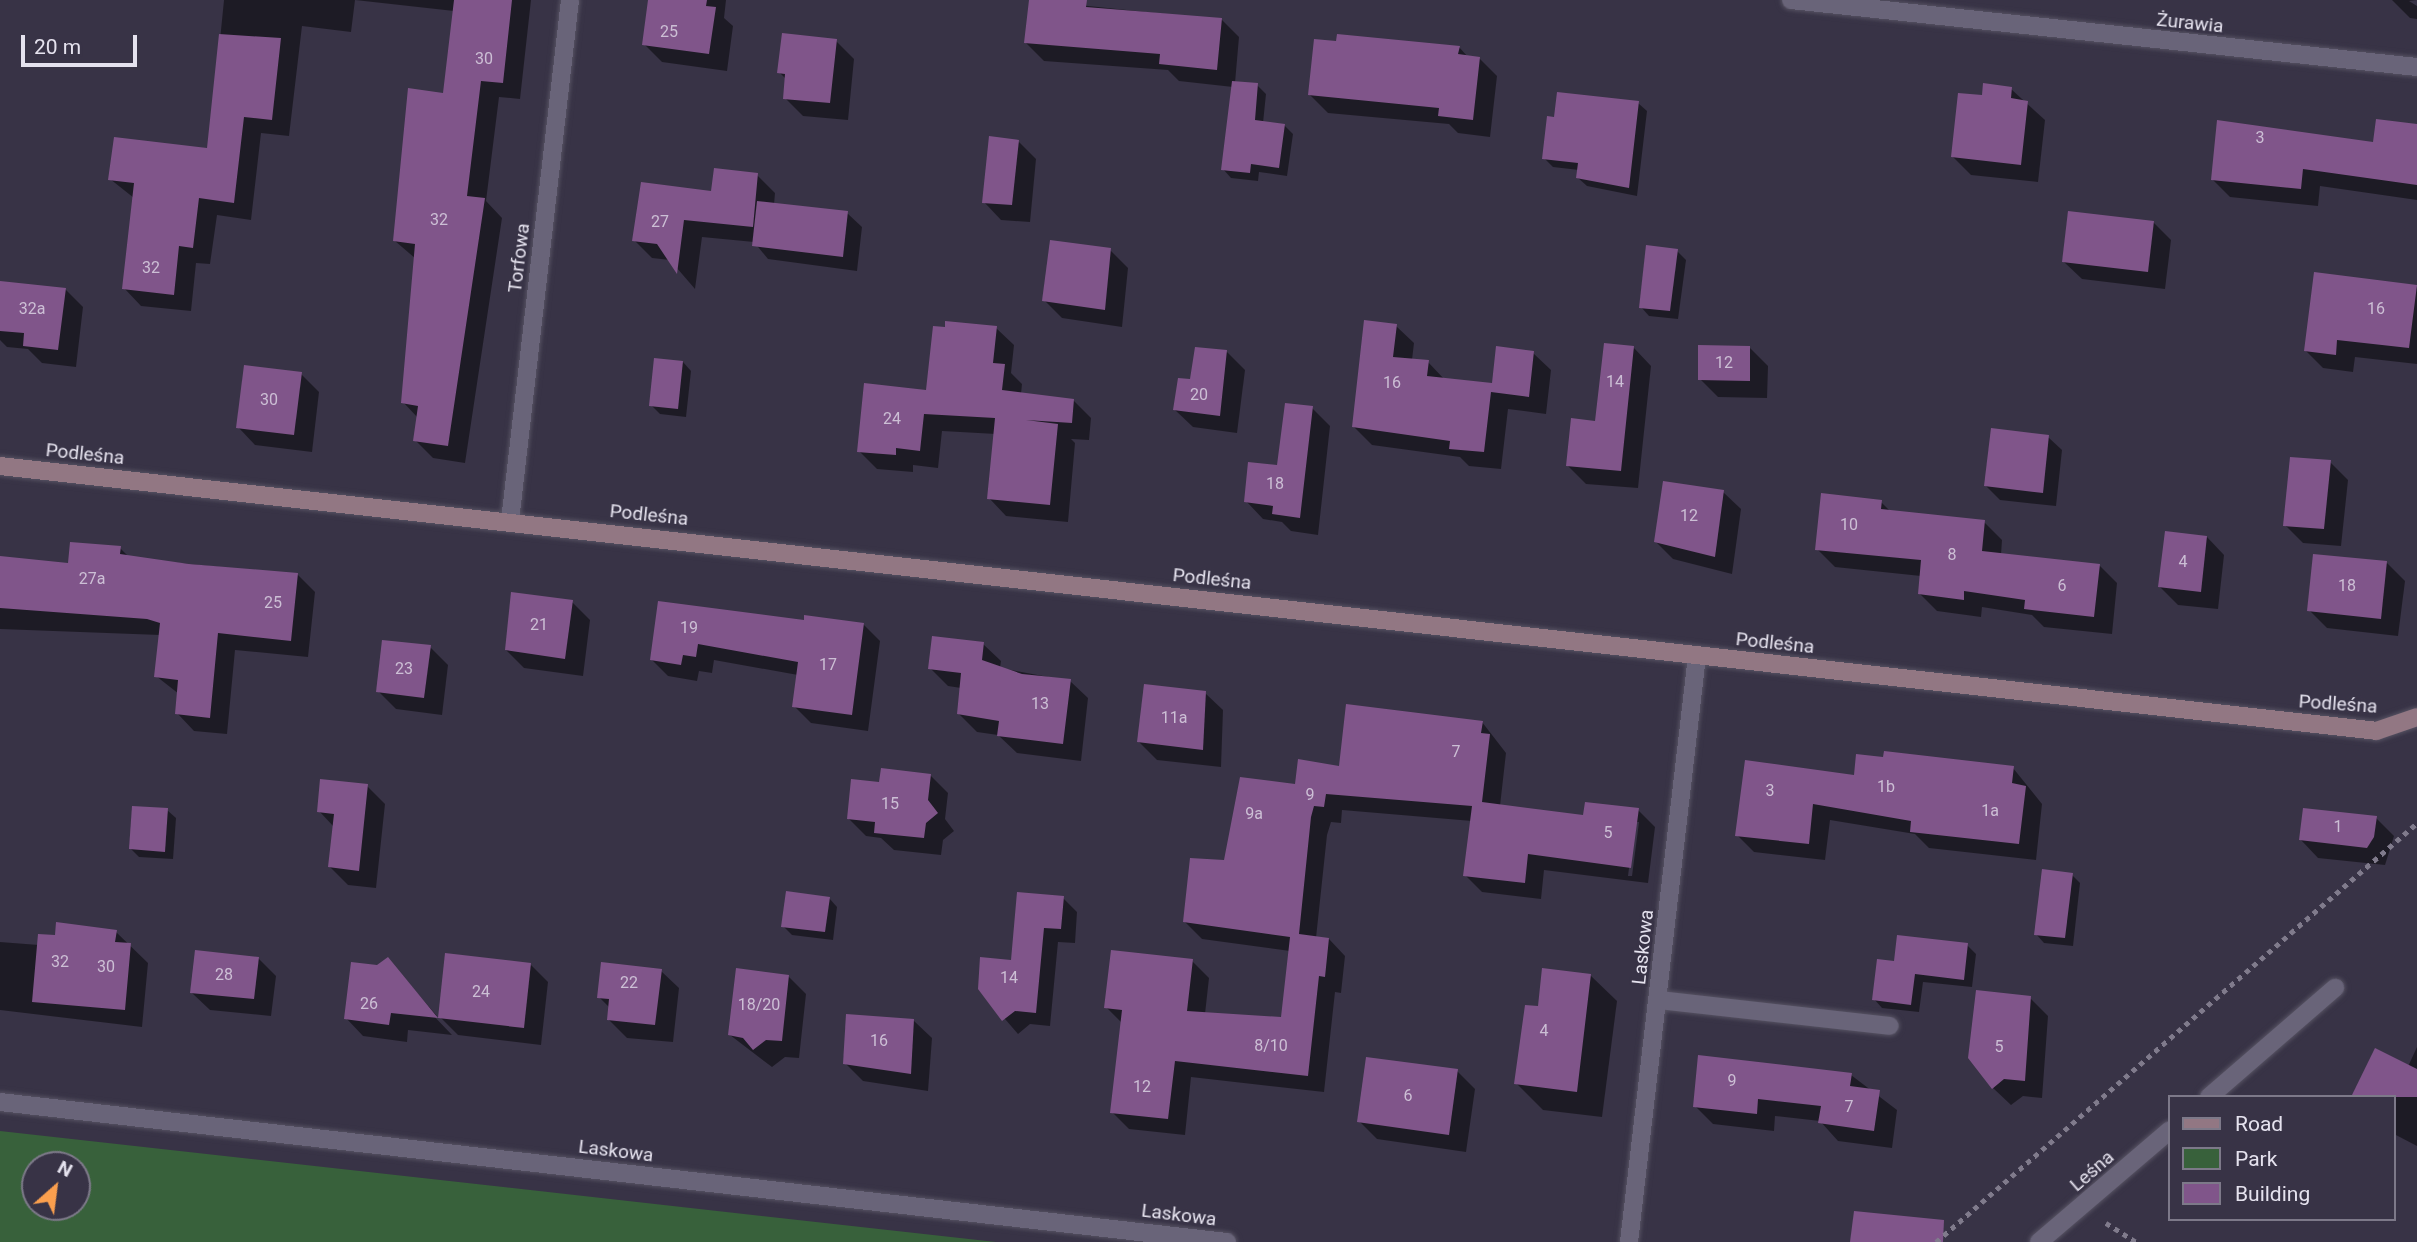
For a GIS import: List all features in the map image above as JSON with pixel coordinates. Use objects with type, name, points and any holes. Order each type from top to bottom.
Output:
[{"type":"street","name":"Torfowa","points":[[510,521],[570,0]]},
{"type":"street","name":"Żurawia","points":[[1791,0],[2417,67]]},
{"type":"street","name":"Podleśna","points":[[0,466],[2376,731],[2417,717]]},
{"type":"street","name":"Laskowa","points":[[1629,1242],[1697,656]]},
{"type":"street","points":[[2211,1095],[2335,988]]},
{"type":"street","points":[[1659,1000],[1890,1026]]},
{"type":"street","name":"Laskowa","points":[[0,1102],[1227,1242]]},
{"type":"street","name":"Leśna","points":[[2039,1242],[2168,1132]]},
{"type":"path","points":[[1936,1242],[2417,822]]},
{"type":"path","points":[[2081,1208],[2137,1242]]},
{"type":"green space","points":[[0,1131],[996,1242],[0,1242]]},
{"type":"building","points":[[454,0],[512,0],[503,83],[481,81],[467,196],[485,198],[448,446],[413,441],[418,406],[401,403],[415,244],[393,241],[408,88],[443,93]]},
{"type":"building","points":[[648,0],[707,0],[706,6],[716,7],[709,54],[642,45]]},
{"type":"building","points":[[1029,0],[1087,0],[1086,7],[1222,18],[1217,70],[1159,64],[1160,54],[1024,43]]},
{"type":"building","points":[[782,33],[837,39],[830,103],[783,99],[785,74],[777,73]]},
{"type":"building","points":[[219,34],[281,38],[272,120],[244,117],[234,203],[199,198],[193,248],[179,246],[174,295],[122,289],[134,183],[108,180],[114,137],[207,148]]},
{"type":"building","points":[[1337,34],[1460,46],[1458,54],[1480,57],[1473,120],[1438,116],[1439,108],[1308,95],[1314,39],[1336,41]]},
{"type":"building","points":[[1232,81],[1258,83],[1255,120],[1285,124],[1279,168],[1251,164],[1250,173],[1221,170]]},
{"type":"building","points":[[1983,83],[2012,87],[2011,98],[2028,101],[2021,165],[1951,157],[1958,93],[1982,95]]},
{"type":"building","points":[[1557,92],[1639,101],[1629,188],[1576,178],[1578,163],[1542,159],[1547,116],[1554,117]]},
{"type":"building","points":[[2376,119],[2417,124],[2417,185],[2303,169],[2301,189],[2211,180],[2217,120],[2373,142]]},
{"type":"building","points":[[989,136],[1019,140],[1012,205],[982,203]]},
{"type":"building","points":[[714,168],[758,173],[753,227],[684,220],[677,274],[657,244],[632,241],[641,182],[711,191]]},
{"type":"building","points":[[757,201],[848,211],[843,257],[752,246]]},
{"type":"building","points":[[2068,211],[2154,221],[2148,272],[2062,262]]},
{"type":"building","points":[[1050,240],[1111,248],[1105,310],[1042,301]]},
{"type":"building","points":[[1646,245],[1678,249],[1670,311],[1639,308]]},
{"type":"building","points":[[2314,272],[2417,285],[2409,348],[2337,340],[2336,355],[2304,351]]},
{"type":"building","points":[[0,281],[66,288],[58,350],[23,346],[24,333],[0,331]]},
{"type":"building","points":[[1364,320],[1397,324],[1393,357],[1429,360],[1427,376],[1492,383],[1496,346],[1534,351],[1529,397],[1491,392],[1484,452],[1449,449],[1450,441],[1352,427]]},
{"type":"building","points":[[945,321],[997,326],[993,363],[1005,364],[1002,390],[1074,399],[1072,423],[1026,420],[1058,424],[1050,505],[987,499],[995,418],[924,414],[920,451],[896,448],[896,455],[857,452],[864,383],[926,390],[933,326],[945,327]]},
{"type":"building","points":[[1604,343],[1634,346],[1621,471],[1566,466],[1571,418],[1595,421]]},
{"type":"building","points":[[1698,345],[1750,346],[1750,381],[1698,380]]},
{"type":"building","points":[[1195,347],[1227,350],[1220,416],[1173,410],[1178,378],[1190,379]]},
{"type":"building","points":[[654,358],[683,361],[678,409],[649,406]]},
{"type":"building","points":[[244,365],[302,372],[294,435],[236,428]]},
{"type":"building","points":[[1285,403],[1313,406],[1300,518],[1272,514],[1273,506],[1244,502],[1248,462],[1277,465]]},
{"type":"building","points":[[1991,428],[2049,435],[2043,493],[1984,486]]},
{"type":"building","points":[[2290,457],[2331,460],[2324,529],[2283,526]]},
{"type":"building","points":[[1663,481],[1724,490],[1715,557],[1654,542]]},
{"type":"building","points":[[1821,493],[1882,500],[1881,509],[1985,520],[1982,551],[2100,564],[2094,617],[2024,609],[2025,600],[1964,591],[1964,600],[1918,594],[1921,560],[1815,550]]},
{"type":"building","points":[[2165,531],[2207,536],[2201,592],[2158,587]]},
{"type":"building","points":[[70,542],[121,546],[120,554],[189,564],[298,573],[291,641],[218,633],[210,718],[175,714],[178,680],[154,677],[160,623],[147,619],[0,608],[0,556],[68,563]]},
{"type":"building","points":[[2313,554],[2387,561],[2381,619],[2307,611]]},
{"type":"building","points":[[511,592],[573,600],[565,659],[505,650]]},
{"type":"building","points":[[658,601],[804,620],[804,615],[864,623],[852,715],[792,707],[798,662],[698,644],[696,657],[683,655],[681,665],[650,660]]},
{"type":"building","points":[[932,636],[984,642],[982,660],[1022,674],[1071,679],[1063,744],[997,736],[999,721],[957,714],[961,673],[928,669]]},
{"type":"building","points":[[382,640],[431,645],[424,698],[376,692]]},
{"type":"building","points":[[1144,684],[1206,691],[1203,750],[1137,742]]},
{"type":"building","points":[[1346,704],[1483,721],[1481,733],[1490,734],[1482,802],[1583,815],[1585,802],[1639,808],[1631,868],[1528,854],[1525,883],[1463,876],[1472,806],[1326,794],[1324,807],[1314,806],[1311,817],[1299,934],[1329,938],[1325,977],[1319,976],[1308,1076],[1175,1061],[1168,1119],[1110,1113],[1122,1010],[1104,1008],[1111,950],[1193,959],[1187,1011],[1281,1017],[1290,937],[1183,922],[1190,858],[1224,860],[1240,777],[1295,784],[1298,759],[1339,766]]},
{"type":"building","points":[[1884,751],[2014,766],[2012,783],[2026,786],[2019,844],[1910,832],[1911,821],[1813,804],[1809,844],[1735,836],[1745,760],[1854,775],[1856,754],[1883,757]]},
{"type":"building","points":[[881,768],[931,774],[928,800],[938,813],[926,823],[924,838],[874,833],[875,822],[847,819],[851,779],[879,782]]},
{"type":"building","points":[[320,779],[368,784],[359,871],[328,867],[334,814],[317,812]]},
{"type":"building","points":[[132,806],[168,808],[165,852],[129,849]]},
{"type":"building","points":[[2303,808],[2377,816],[2374,837],[2367,848],[2299,840]]},
{"type":"building","points":[[2042,869],[2073,873],[2065,938],[2034,935]]},
{"type":"building","points":[[786,891],[830,897],[825,932],[781,927]]},
{"type":"building","points":[[1017,892],[1064,896],[1061,929],[1044,928],[1036,1013],[1015,1011],[1002,1021],[978,989],[980,957],[1011,960]]},
{"type":"building","points":[[56,922],[117,930],[115,942],[131,943],[125,1010],[32,1002],[38,934],[55,935]]},
{"type":"building","points":[[1897,935],[1968,943],[1964,980],[1915,974],[1911,1005],[1872,1000],[1877,959],[1894,961]]},
{"type":"building","points":[[195,950],[259,957],[254,999],[190,993]]},
{"type":"building","points":[[445,953],[531,963],[524,1028],[438,1018]]},
{"type":"building","points":[[388,957],[438,1018],[391,1013],[389,1025],[344,1019],[351,962],[377,965]]},
{"type":"building","points":[[601,962],[662,969],[655,1025],[607,1020],[609,999],[597,998]]},
{"type":"building","points":[[736,968],[789,975],[782,1041],[766,1040],[753,1050],[743,1038],[728,1035]]},
{"type":"building","points":[[1542,968],[1591,974],[1577,1092],[1514,1084],[1525,1005],[1538,1006]]},
{"type":"building","points":[[1976,990],[2031,996],[2025,1081],[2004,1079],[1992,1089],[1968,1058]]},
{"type":"building","points":[[846,1014],[914,1019],[911,1074],[843,1064]]},
{"type":"building","points":[[2375,1048],[2417,1069],[2417,1097],[2352,1095]]},
{"type":"building","points":[[1698,1055],[1852,1073],[1850,1086],[1880,1090],[1874,1131],[1818,1123],[1821,1106],[1758,1099],[1757,1114],[1693,1107]]},
{"type":"building","points":[[1366,1057],[1458,1069],[1449,1135],[1357,1122]]},
{"type":"building","points":[[1854,1211],[1944,1220],[1943,1242],[1850,1242]]}]
